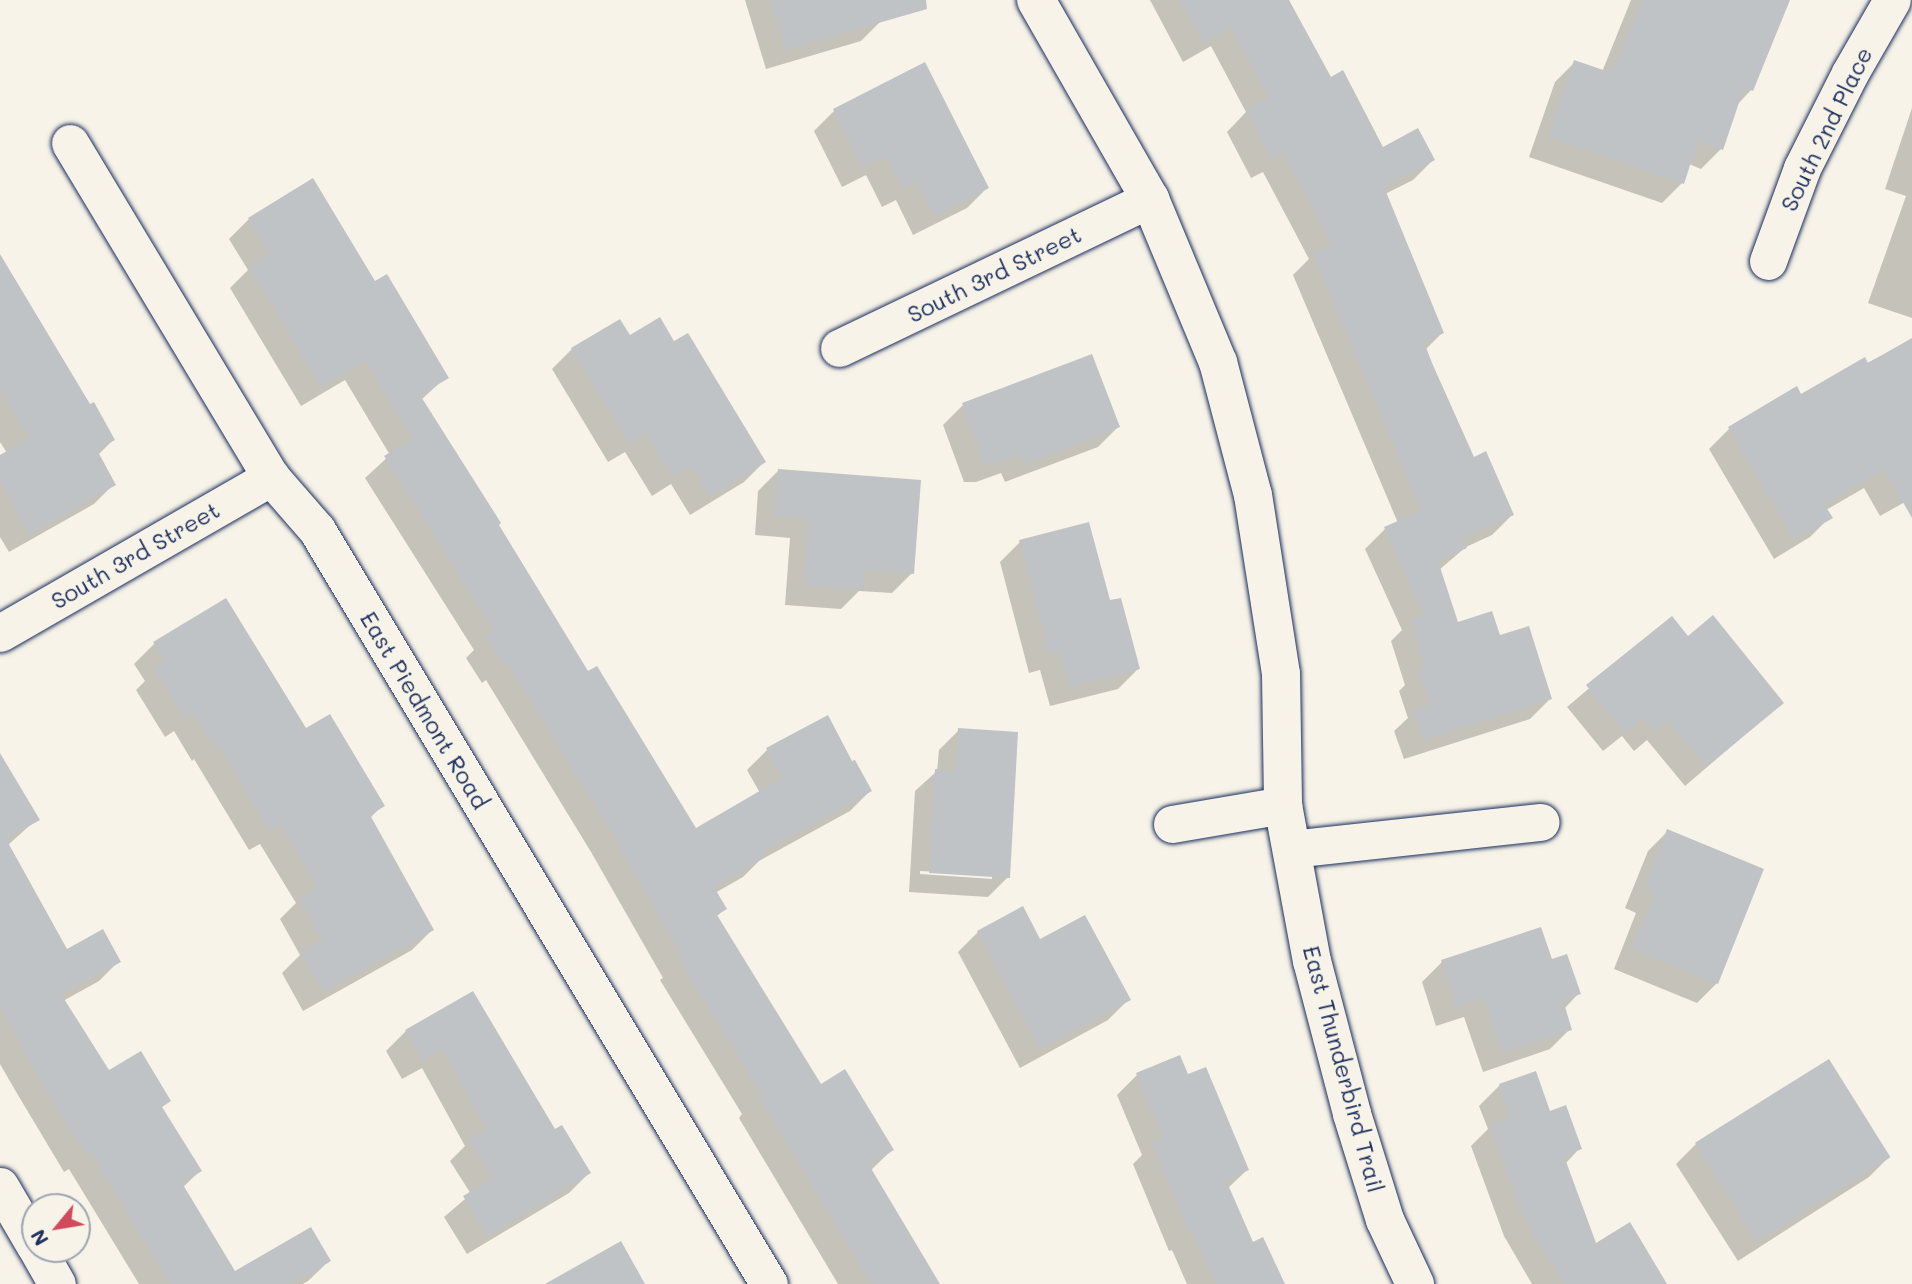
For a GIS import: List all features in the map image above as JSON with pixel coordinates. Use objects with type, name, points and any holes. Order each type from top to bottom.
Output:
[{"type":"street","name":"East Thunderbird Trail","points":[[1036,0],[1150,199],[1219,362],[1253,495],[1281,674],[1283,804],[1312,961],[1352,1114],[1385,1220],[1415,1284]]},
{"type":"street","name":"South 2nd Place","points":[[1768,261],[1802,168],[1850,73],[1892,0]]},
{"type":"street","name":"East Piedmont Road","points":[[71,143],[271,477],[317,530],[769,1284]]},
{"type":"street","name":"South 3rd Street","points":[[839,348],[1150,199]]},
{"type":"street","name":"South 3rd Street","points":[[0,633],[271,477]]},
{"type":"street","points":[[1172,824],[1283,804]]},
{"type":"street","points":[[1292,849],[1541,822]]},
{"type":"street","points":[[0,1186],[21,1222]]},
{"type":"street","points":[[45,1263],[57,1284]]},
{"type":"building","points":[[771,0],[926,0],[927,9],[785,50]]},
{"type":"building","points":[[1180,0],[1289,0],[1331,77],[1343,70],[1383,147],[1418,128],[1435,160],[1384,187],[1444,333],[1424,342],[1432,363],[1474,457],[1486,451],[1514,515],[1462,538],[1467,548],[1438,561],[1458,622],[1492,611],[1500,635],[1529,626],[1552,699],[1424,740],[1414,710],[1430,704],[1418,669],[1425,667],[1410,619],[1424,615],[1384,527],[1421,511],[1313,253],[1332,245],[1283,153],[1272,160],[1246,110],[1269,98],[1231,28],[1204,43]]},
{"type":"building","points":[[1642,0],[1790,0],[1753,91],[1744,88],[1723,150],[1698,141],[1684,184],[1548,137],[1574,60],[1612,73]]},
{"type":"building","points":[[925,62],[989,188],[934,216],[916,181],[902,188],[886,156],[862,168],[833,109]]},
{"type":"building","points":[[313,178],[375,281],[387,274],[449,378],[420,395],[501,523],[499,525],[588,671],[597,666],[696,828],[782,778],[766,748],[828,715],[852,761],[855,760],[872,791],[762,852],[765,857],[714,887],[727,909],[717,915],[821,1084],[845,1069],[894,1150],[869,1165],[940,1284],[872,1284],[758,1096],[762,1094],[679,959],[682,957],[611,832],[507,662],[503,664],[485,636],[494,630],[384,456],[412,439],[366,361],[321,387],[249,266],[270,254],[248,218]]},
{"type":"building","points":[[0,254],[90,404],[94,402],[115,440],[97,450],[116,485],[29,534],[0,481],[0,455],[30,438],[0,389]]},
{"type":"building","points":[[660,317],[674,341],[688,333],[766,462],[710,496],[692,466],[673,477],[646,433],[629,443],[571,348],[620,319],[630,335]]},
{"type":"building","points":[[1912,338],[1912,518],[1884,469],[1824,504],[1833,518],[1795,540],[1728,427],[1797,386],[1801,394],[1865,357],[1868,363]]},
{"type":"building","points":[[1092,354],[1120,427],[1025,464],[1021,454],[998,463],[984,463],[962,403]]},
{"type":"building","points":[[778,469],[921,480],[914,574],[864,570],[863,590],[804,585],[809,518],[774,516]]},
{"type":"building","points":[[1089,522],[1110,600],[1121,598],[1140,669],[1070,687],[1060,651],[1049,654],[1019,540]]},
{"type":"building","points":[[226,598],[306,728],[330,714],[385,806],[370,815],[434,930],[323,992],[301,952],[322,940],[299,898],[318,887],[281,825],[270,831],[215,740],[212,742],[194,713],[185,718],[155,669],[165,662],[153,642]]},
{"type":"building","points":[[1713,615],[1784,703],[1706,767],[1668,721],[1655,732],[1642,718],[1624,733],[1586,685],[1672,616],[1688,636]]},
{"type":"building","points":[[958,728],[1018,732],[1010,878],[929,873],[935,769],[956,771]]},
{"type":"building","points":[[0,753],[40,820],[6,839],[67,949],[103,929],[121,962],[61,994],[109,1070],[141,1051],[171,1101],[162,1107],[202,1171],[182,1183],[235,1271],[311,1227],[331,1261],[291,1284],[170,1284],[90,1151],[85,1154],[34,1070],[0,1005]]},
{"type":"building","points":[[1667,829],[1764,869],[1718,984],[1632,949],[1655,893],[1644,888]]},
{"type":"building","points":[[1023,906],[1040,939],[1085,915],[1131,1000],[1040,1049],[977,931]]},
{"type":"building","points":[[1541,927],[1552,959],[1567,954],[1581,994],[1563,1000],[1572,1030],[1503,1053],[1484,998],[1456,1007],[1441,960]]},
{"type":"building","points":[[473,991],[555,1129],[562,1125],[591,1173],[488,1236],[463,1196],[493,1178],[469,1139],[487,1129],[442,1049],[422,1060],[405,1030]]},
{"type":"building","points":[[1180,1055],[1188,1074],[1206,1067],[1249,1170],[1226,1180],[1253,1242],[1263,1237],[1285,1284],[1216,1284],[1192,1231],[1189,1233],[1152,1142],[1163,1138],[1136,1073]]},
{"type":"building","points":[[1829,1059],[1890,1157],[1756,1241],[1695,1143]]},
{"type":"building","points":[[1536,1071],[1550,1111],[1566,1105],[1582,1149],[1564,1156],[1596,1243],[1630,1222],[1667,1284],[1564,1284],[1523,1216],[1490,1124],[1510,1117],[1499,1084]]},
{"type":"building","points":[[621,1241],[645,1284],[545,1284]]}]
